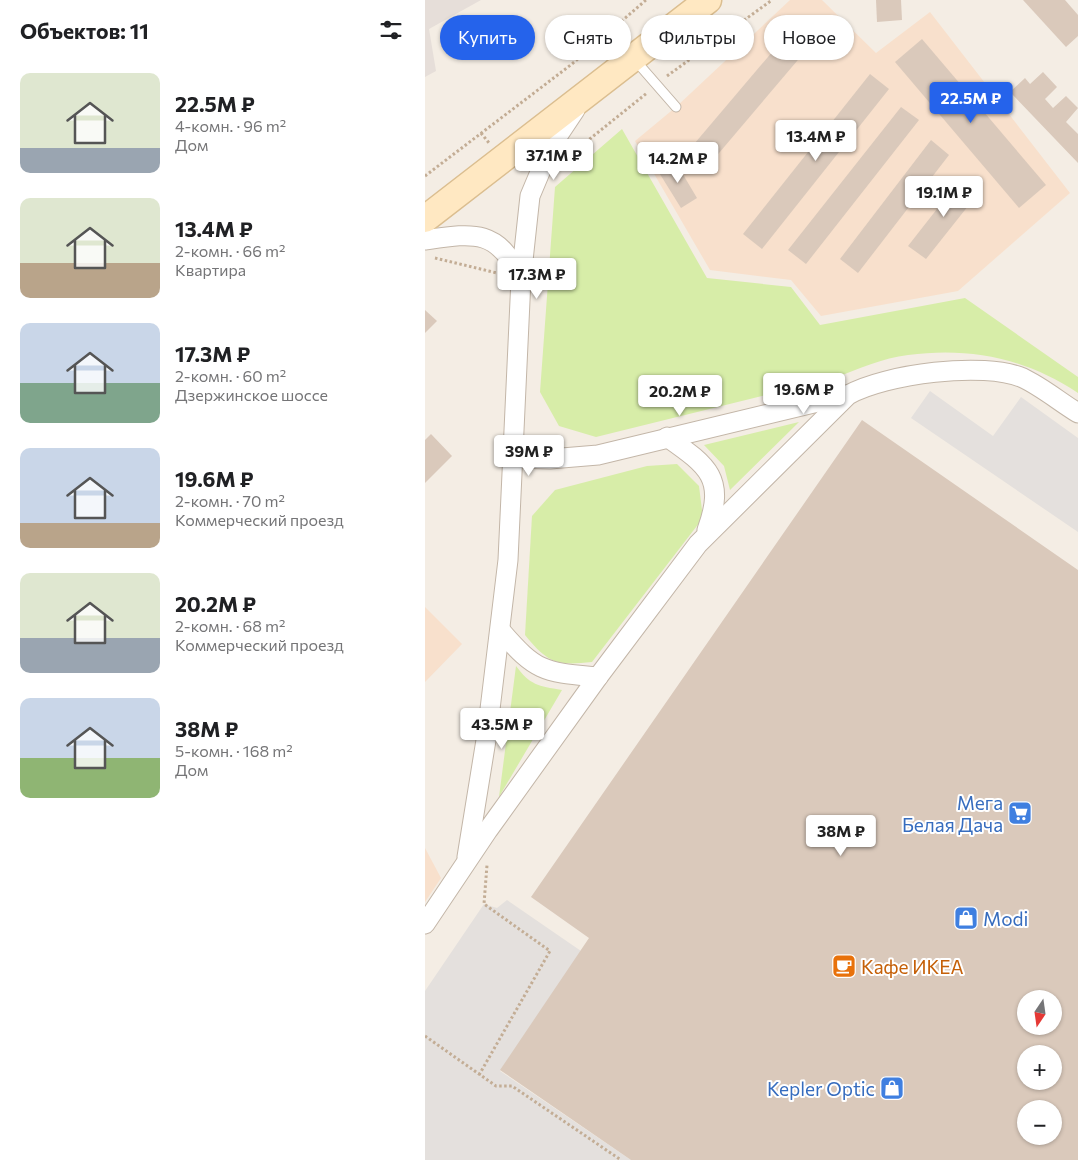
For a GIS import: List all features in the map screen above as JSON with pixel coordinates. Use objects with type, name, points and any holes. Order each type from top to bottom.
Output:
[{"type":"main road","points":[[425,219],[708,0]]},
{"type":"street","points":[[466,863],[487,734],[509,560],[521,279],[530,196],[551,146],[568,118],[597,85]]},
{"type":"street","points":[[425,240],[467,234],[485,238],[499,246],[509,256],[521,279]]},
{"type":"street","points":[[425,924],[598,677],[705,536],[848,395],[857,390],[911,376],[941,372],[1003,372],[1023,378],[1078,413]]},
{"type":"street","points":[[513,458],[550,459],[598,455],[848,395]]},
{"type":"street","points":[[667,438],[704,465],[713,480],[716,496],[715,508],[705,536]]},
{"type":"street","points":[[501,631],[523,657],[542,668],[564,675],[598,677]]},
{"type":"lane","points":[[633,58],[676,108]]},
{"type":"path","points":[[425,176],[572,64],[646,0]]},
{"type":"path","points":[[425,256],[501,274]]},
{"type":"path","points":[[425,1036],[496,1086],[512,1086],[621,1160]]},
{"type":"shaded area","points":[[425,0],[481,0],[454,15],[440,15],[440,23],[429,29],[436,71],[425,77]]},
{"type":"shaded area","points":[[790,0],[822,0],[837,15],[774,15]]},
{"type":"shaded area","points":[[930,12],[1070,193],[958,291],[821,316],[791,280],[710,270],[635,141],[676,107],[726,60],[754,60],[754,34],[764,24],[764,60],[854,60],[854,31],[876,53]]},
{"type":"shaded area","points":[[930,391],[993,436],[1021,397],[1078,438],[1078,532],[911,418]]},
{"type":"shaded area","points":[[425,607],[462,644],[425,682]]},
{"type":"shaded area","points":[[425,848],[441,878],[425,902]]},
{"type":"shaded area","points":[[507,900],[581,951],[500,1071],[631,1160],[425,1160],[425,991],[484,904],[497,908]]},
{"type":"green space","points":[[622,129],[707,278],[791,287],[820,325],[965,298],[1078,377],[1078,393],[1038,371],[1017,363],[975,354],[931,353],[889,359],[835,378],[596,437],[559,426],[540,392],[555,187]]},
{"type":"green space","points":[[799,422],[730,490],[724,466],[704,445]]},
{"type":"green space","points":[[677,464],[699,486],[703,518],[592,662],[561,663],[547,657],[525,635],[532,516],[555,490],[647,466]]},
{"type":"green space","points":[[516,666],[535,684],[562,690],[499,797]]},
{"type":"building","points":[[876,0],[901,0],[902,20],[877,22]]},
{"type":"building","points":[[1023,0],[1065,0],[1078,15],[1078,36],[1066,47]]},
{"type":"building","points":[[922,39],[1046,185],[1019,208],[895,62]]},
{"type":"building","points":[[765,60],[798,60],[708,166],[689,150]]},
{"type":"building","points":[[1043,72],[1057,87],[1045,99],[1053,108],[1066,96],[1078,108],[1066,122],[1078,134],[1078,163],[1010,92],[1025,78],[1030,84]]},
{"type":"building","points":[[870,74],[889,89],[762,249],[743,234]]},
{"type":"building","points":[[901,107],[919,120],[806,264],[788,250]]},
{"type":"building","points":[[931,140],[949,155],[858,273],[840,259]]},
{"type":"building","points":[[675,161],[697,198],[681,208],[658,171]]},
{"type":"building","points":[[962,177],[980,191],[926,259],[908,246]]},
{"type":"building","points":[[425,310],[437,321],[425,333]]},
{"type":"building","points":[[862,420],[1078,570],[1078,1160],[631,1160],[500,1070],[589,938],[531,897]]},
{"type":"building","points":[[431,434],[452,456],[425,483],[425,440]]},
{"type":"place","name":"Мега Белая Дача","points":[[1020,813]]},
{"type":"place","name":"Modi","points":[[966,918]]},
{"type":"place","name":"Кафе ИКЕА","points":[[844,966]]},
{"type":"place","name":"Kepler Optic","points":[[892,1088]]}]
